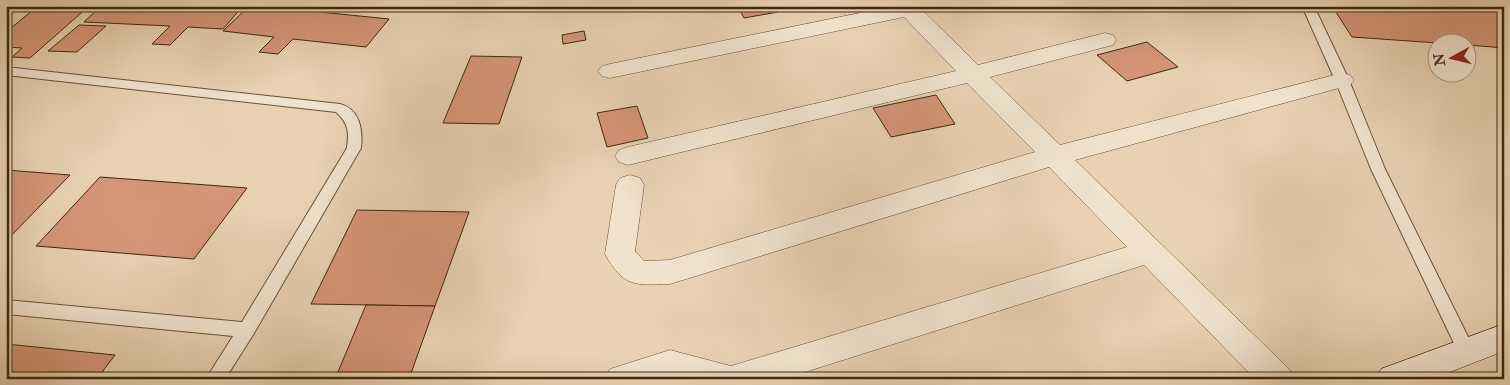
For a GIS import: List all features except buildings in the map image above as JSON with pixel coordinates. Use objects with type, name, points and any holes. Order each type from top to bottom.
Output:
[{"type":"street","points":[[610,71],[907,8],[1277,379]]},
{"type":"street","points":[[628,156],[973,74],[1105,40]]},
{"type":"street","points":[[630,185],[620,254],[637,273],[670,272],[1054,156],[1342,80]]},
{"type":"street","points":[[736,379],[1150,252]]},
{"type":"street","points":[[1393,379],[1504,337]]},
{"type":"street","points":[[622,379],[670,364],[727,379]]},
{"type":"lane","points":[[1308,6],[1342,80],[1378,169],[1466,351]]},
{"type":"lane","points":[[6,71],[340,108],[353,119],[356,131],[354,148],[247,330],[215,379]]},
{"type":"lane","points":[[6,307],[247,330]]}]
